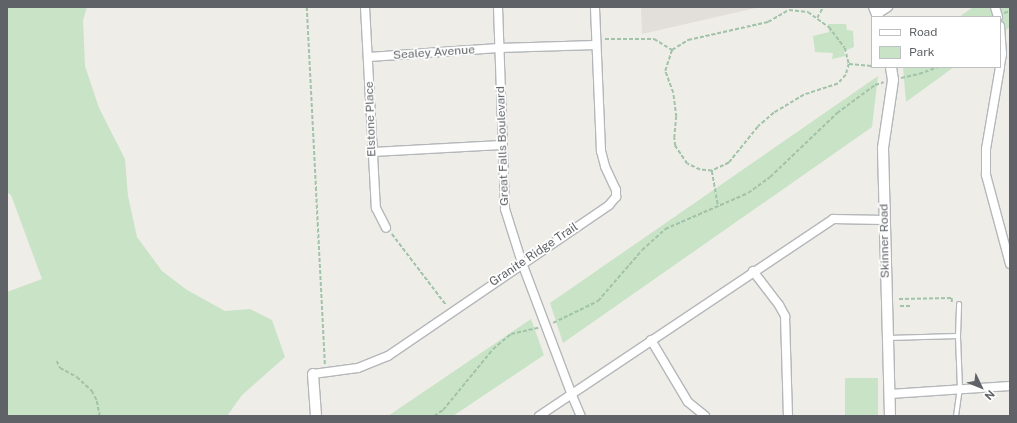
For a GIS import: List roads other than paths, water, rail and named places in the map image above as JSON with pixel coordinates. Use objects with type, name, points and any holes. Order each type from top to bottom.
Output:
[{"type":"street","name":"Elstone Place","points":[[365,7],[369,57],[372,152],[376,208],[386,228]]},
{"type":"street","name":"Great Falls Boulevard","points":[[498,7],[504,209],[522,263],[581,416]]},
{"type":"street","name":"Granite Ridge Trail","points":[[313,374],[358,368],[388,356],[609,205],[616,197],[616,190],[605,166],[601,151],[595,7]]},
{"type":"street","points":[[876,13],[888,7]]},
{"type":"street","points":[[1001,40],[1001,60]]},
{"type":"street","points":[[499,48],[596,42]]},
{"type":"street","name":"Sealey Avenue","points":[[369,57],[499,48]]},
{"type":"street","name":"Skinner Road","points":[[890,416],[883,148],[893,80],[891,68]]},
{"type":"street","points":[[1000,68],[986,149],[986,175],[1010,264]]},
{"type":"street","points":[[372,152],[502,145]]},
{"type":"street","points":[[539,416],[753,271],[833,219],[884,220]]},
{"type":"street","points":[[753,271],[785,316],[788,416]]},
{"type":"street","points":[[651,340],[688,402],[705,416]]},
{"type":"street","points":[[313,374],[316,416]]},
{"type":"street","points":[[890,394],[1010,386]]},
{"type":"lane","points":[[956,416],[960,390],[958,336],[959,304]]},
{"type":"lane","points":[[888,338],[958,336]]}]
